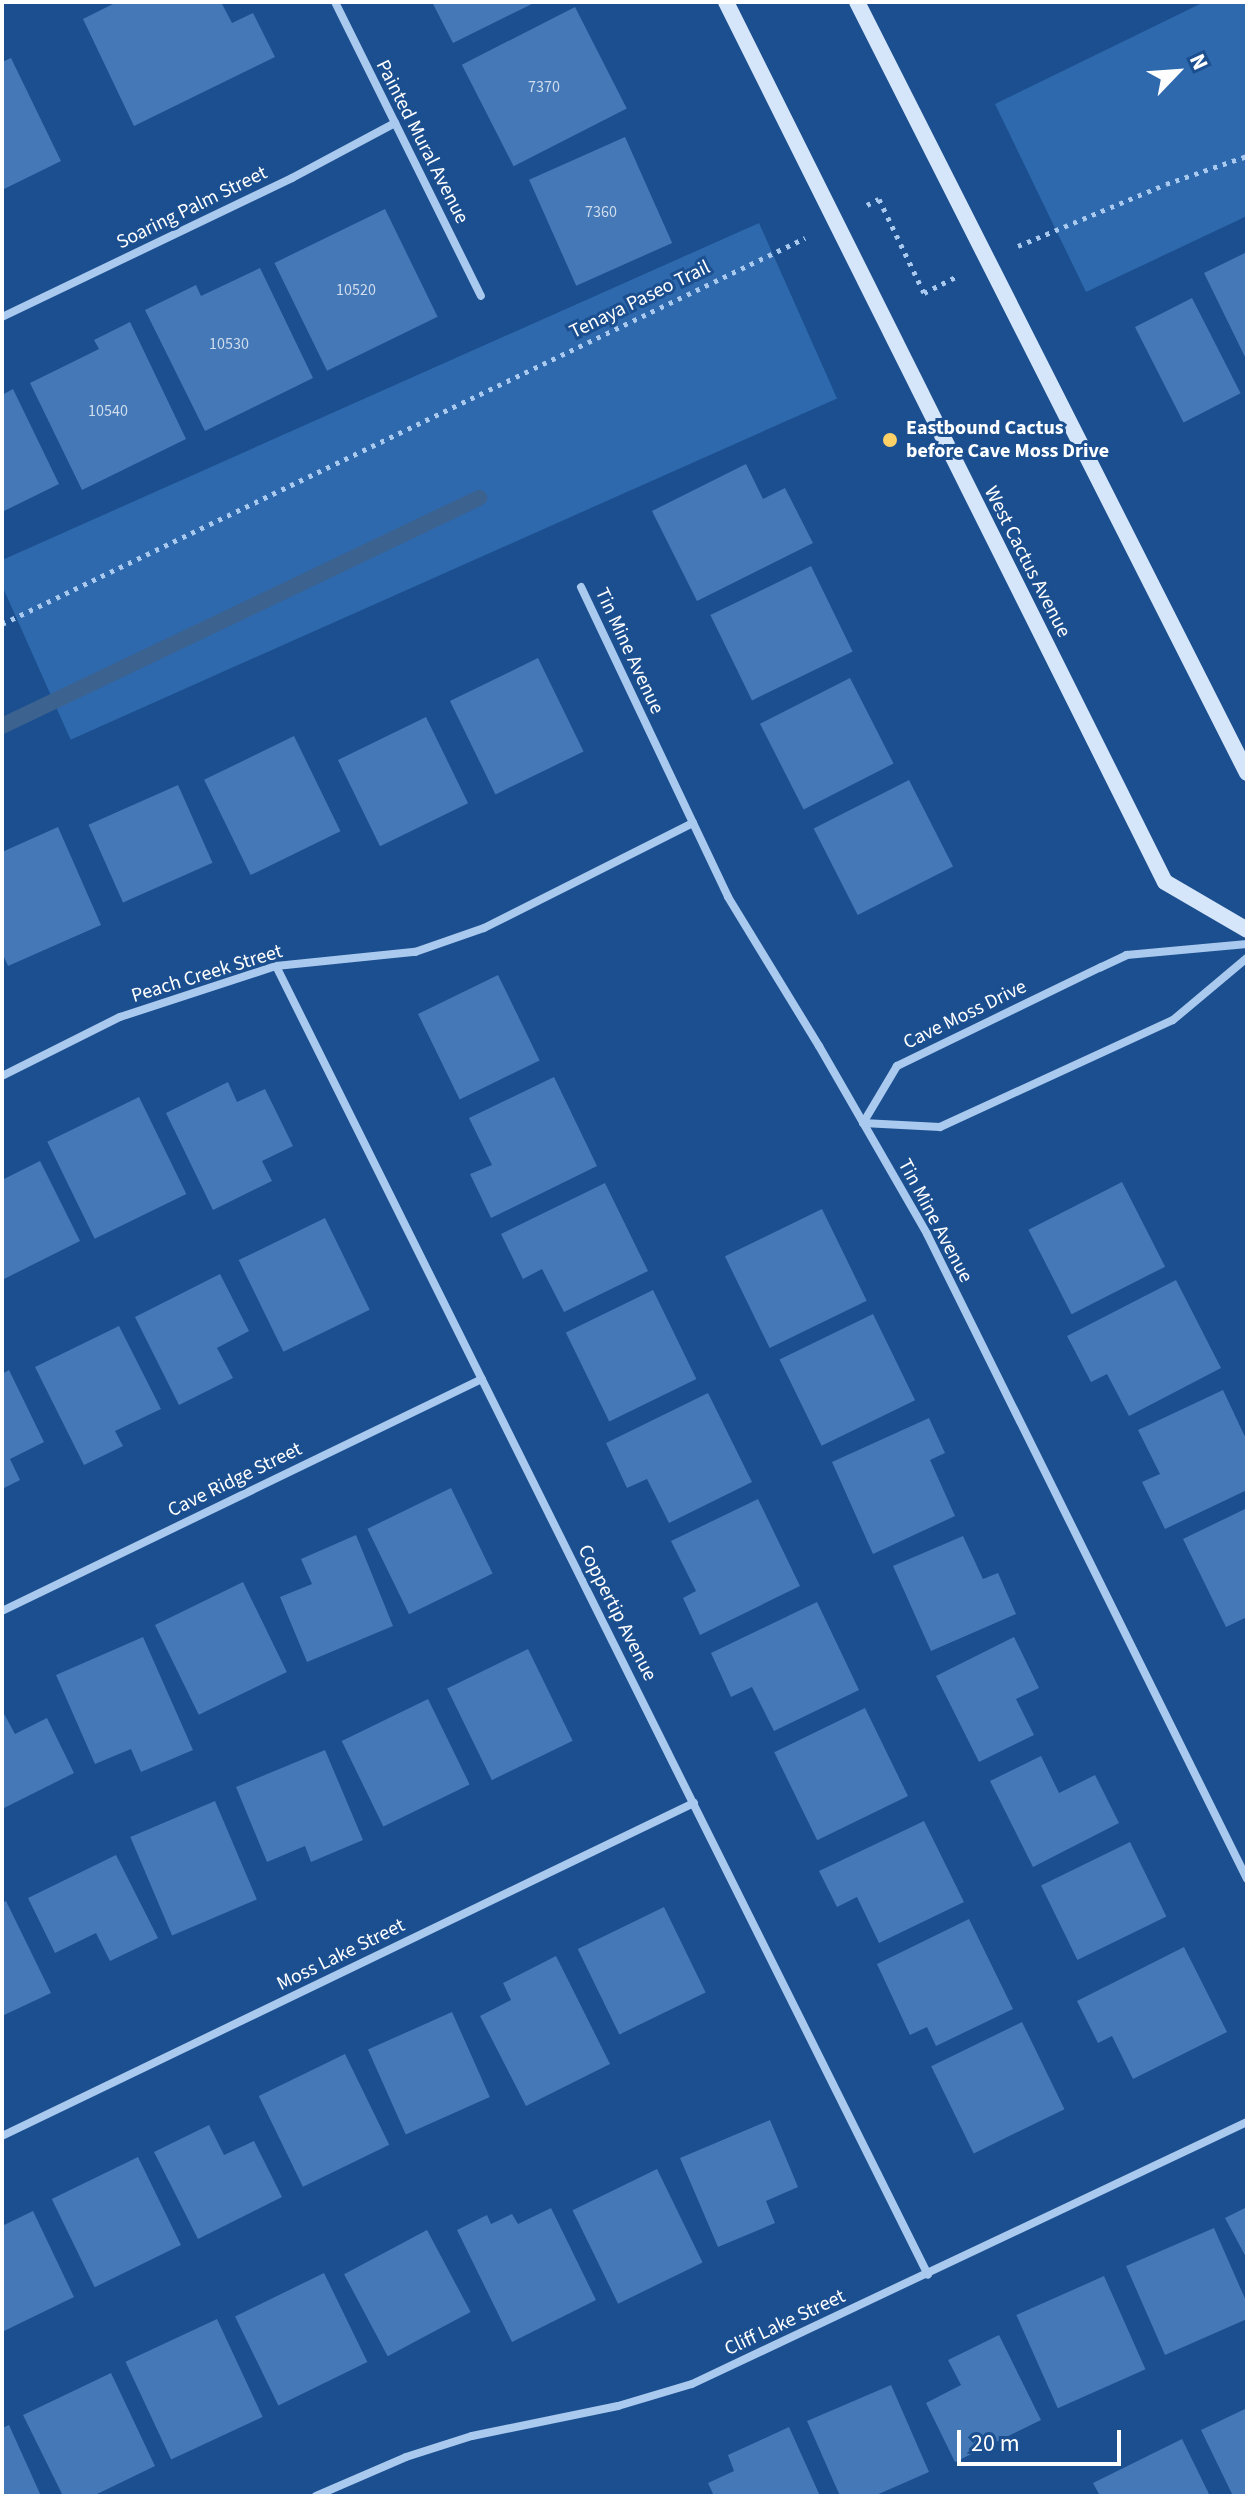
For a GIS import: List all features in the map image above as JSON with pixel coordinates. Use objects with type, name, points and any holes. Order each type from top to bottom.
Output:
[{"type":"main road","name":"West Cactus Avenue","points":[[726,2],[1165,882],[1247,930]]},
{"type":"main road","points":[[857,2],[1247,773]]},
{"type":"street","name":"Painted Mural Avenue","points":[[335,2],[481,296]]},
{"type":"street","name":"Soaring Palm Street","points":[[2,317],[292,178],[395,123]]},
{"type":"street","name":"Tin Mine Avenue","points":[[581,587],[728,897],[927,1234],[1247,1879]]},
{"type":"street","name":"Peach Creek Street","points":[[2,1076],[120,1017],[276,966],[415,952],[484,928],[693,823]]},
{"type":"street","name":"Cave Moss Drive","points":[[863,1123],[897,1066],[1101,967],[1127,955],[1247,944]]},
{"type":"street","points":[[863,1123],[940,1127],[1173,1020],[1247,958]]},
{"type":"street","name":"Coppertip Avenue","points":[[276,966],[928,2275]]},
{"type":"street","name":"Cave Ridge Street","points":[[2,1611],[482,1379]]},
{"type":"street","name":"Moss Lake Street","points":[[2,2136],[694,1803]]},
{"type":"street","name":"Cliff Lake Street","points":[[316,2496],[406,2457],[472,2436],[618,2406],[692,2384],[1247,2122]]},
{"type":"path","name":"Tenaya Paseo Trail","points":[[2,624],[782,250],[879,199],[924,293],[1114,204],[1247,156]]},
{"type":"shaded area","points":[[1204,2],[1247,2],[1247,216],[1086,292],[995,104]]},
{"type":"shaded area","points":[[759,223],[837,398],[71,740],[2,586],[2,560]]},
{"type":"building","points":[[117,2],[221,2],[232,23],[253,13],[275,57],[134,126],[83,19]]},
{"type":"building","points":[[432,2],[536,2],[453,43]]},
{"type":"building","points":[[575,7],[627,109],[514,166],[462,65]]},
{"type":"building","points":[[11,58],[61,161],[2,190],[2,62]]},
{"type":"building","points":[[625,137],[672,243],[576,286],[529,180]]},
{"type":"building","points":[[385,209],[438,317],[327,371],[274,263]]},
{"type":"building","points":[[1247,252],[1247,361],[1204,273]]},
{"type":"building","points":[[260,268],[313,378],[205,431],[145,310],[196,285],[201,296]]},
{"type":"building","points":[[1192,298],[1241,393],[1184,422],[1135,327]]},
{"type":"building","points":[[130,322],[186,439],[82,490],[30,383],[99,349],[94,340]]},
{"type":"building","points":[[13,389],[59,484],[2,512],[2,395]]},
{"type":"building","points":[[746,464],[763,499],[785,488],[813,543],[697,601],[652,511]]},
{"type":"building","points":[[811,566],[853,651],[752,700],[710,615]]},
{"type":"building","points":[[538,658],[584,751],[496,794],[450,701]]},
{"type":"building","points":[[850,678],[894,764],[804,809],[760,724]]},
{"type":"building","points":[[426,717],[468,803],[380,846],[338,760]]},
{"type":"building","points":[[294,736],[340,831],[251,875],[204,780]]},
{"type":"building","points":[[909,780],[953,866],[858,915],[814,829]]},
{"type":"building","points":[[178,785],[213,863],[123,903],[88,825]]},
{"type":"building","points":[[58,827],[101,925],[8,966],[2,953],[2,852]]},
{"type":"building","points":[[498,975],[540,1060],[460,1099],[418,1014]]},
{"type":"building","points":[[554,1077],[597,1166],[491,1218],[470,1174],[492,1165],[469,1118]]},
{"type":"building","points":[[228,1082],[237,1102],[265,1089],[293,1146],[262,1161],[272,1181],[213,1210],[166,1113]]},
{"type":"building","points":[[139,1097],[186,1194],[95,1239],[47,1142]]},
{"type":"building","points":[[40,1161],[80,1241],[2,1280],[2,1180]]},
{"type":"building","points":[[1122,1182],[1165,1267],[1072,1314],[1028,1230]]},
{"type":"building","points":[[605,1183],[648,1271],[564,1312],[542,1269],[523,1279],[501,1234]]},
{"type":"building","points":[[822,1209],[867,1301],[770,1348],[725,1256]]},
{"type":"building","points":[[325,1218],[370,1310],[283,1352],[239,1260]]},
{"type":"building","points":[[220,1274],[249,1331],[217,1348],[233,1378],[179,1405],[135,1317]]},
{"type":"building","points":[[1176,1280],[1221,1368],[1129,1416],[1107,1374],[1091,1382],[1067,1336]]},
{"type":"building","points":[[653,1290],[696,1379],[609,1422],[566,1333]]},
{"type":"building","points":[[873,1314],[915,1400],[822,1446],[780,1360]]},
{"type":"building","points":[[119,1326],[161,1409],[115,1431],[123,1446],[84,1465],[35,1367]]},
{"type":"building","points":[[9,1370],[44,1442],[10,1459],[20,1480],[2,1489],[2,1374]]},
{"type":"building","points":[[1223,1390],[1247,1441],[1247,1490],[1165,1529],[1142,1482],[1160,1474],[1138,1430]]},
{"type":"building","points":[[708,1393],[752,1482],[669,1523],[647,1479],[627,1488],[606,1443]]},
{"type":"building","points":[[929,1418],[945,1453],[930,1460],[955,1516],[873,1554],[832,1462]]},
{"type":"building","points":[[451,1488],[493,1573],[409,1614],[367,1529]]},
{"type":"building","points":[[758,1499],[800,1586],[700,1635],[683,1598],[696,1591],[671,1541]]},
{"type":"building","points":[[1247,1508],[1247,1617],[1226,1627],[1183,1539]]},
{"type":"building","points":[[356,1535],[393,1626],[307,1662],[280,1597],[312,1584],[301,1559]]},
{"type":"building","points":[[963,1536],[983,1579],[998,1573],[1016,1614],[931,1651],[893,1566]]},
{"type":"building","points":[[243,1582],[287,1672],[199,1715],[155,1625]]},
{"type":"building","points":[[817,1602],[859,1690],[774,1731],[752,1687],[731,1697],[711,1653]]},
{"type":"building","points":[[143,1637],[193,1750],[141,1772],[131,1749],[95,1764],[56,1675]]},
{"type":"building","points":[[1014,1637],[1039,1688],[1016,1699],[1034,1735],[979,1762],[936,1676]]},
{"type":"building","points":[[528,1649],[573,1741],[492,1780],[447,1688]]},
{"type":"building","points":[[428,1699],[470,1784],[383,1826],[342,1741]]},
{"type":"building","points":[[865,1708],[908,1796],[817,1840],[774,1752]]},
{"type":"building","points":[[2,1710],[15,1734],[47,1718],[74,1773],[2,1809]]},
{"type":"building","points":[[325,1750],[363,1840],[311,1862],[305,1846],[267,1862],[236,1787]]},
{"type":"building","points":[[1041,1756],[1059,1793],[1095,1775],[1119,1823],[1033,1867],[990,1781]]},
{"type":"building","points":[[215,1801],[257,1899],[172,1935],[130,1837]]},
{"type":"building","points":[[924,1821],[964,1902],[879,1943],[857,1897],[837,1907],[819,1871]]},
{"type":"building","points":[[1130,1842],[1166,1917],[1077,1960],[1041,1885]]},
{"type":"building","points":[[116,1855],[158,1938],[110,1961],[96,1933],[55,1953],[28,1898]]},
{"type":"building","points":[[6,1901],[51,1993],[2,2016],[2,1903]]},
{"type":"building","points":[[664,1907],[706,1992],[619,2034],[578,1949]]},
{"type":"building","points":[[969,1919],[1013,2009],[936,2046],[927,2027],[910,2035],[877,1964]]},
{"type":"building","points":[[1184,1947],[1227,2032],[1133,2079],[1112,2036],[1098,2043],[1077,2001]]},
{"type":"building","points":[[556,1956],[610,2064],[526,2106],[480,2016],[511,2000],[503,1983]]},
{"type":"building","points":[[452,2012],[490,2097],[406,2134],[368,2049]]},
{"type":"building","points":[[1022,2022],[1065,2109],[974,2153],[931,2066]]},
{"type":"building","points":[[345,2054],[389,2145],[303,2187],[259,2096]]},
{"type":"building","points":[[770,2120],[798,2187],[766,2201],[775,2223],[718,2247],[680,2158]]},
{"type":"building","points":[[209,2125],[224,2155],[254,2141],[282,2197],[198,2239],[154,2152]]},
{"type":"building","points":[[138,2157],[181,2245],[95,2287],[52,2199]]},
{"type":"building","points":[[657,2169],[703,2262],[618,2304],[573,2210]]},
{"type":"building","points":[[1247,2207],[1247,2259],[1225,2218]]},
{"type":"building","points":[[551,2208],[596,2300],[512,2342],[457,2230],[487,2215],[491,2224],[512,2214],[518,2224]]},
{"type":"building","points":[[33,2211],[74,2297],[2,2332],[2,2226]]},
{"type":"building","points":[[1214,2228],[1247,2303],[1247,2319],[1165,2355],[1126,2266]]},
{"type":"building","points":[[427,2230],[471,2312],[388,2356],[344,2274]]},
{"type":"building","points":[[324,2273],[367,2362],[278,2405],[235,2316]]},
{"type":"building","points":[[1104,2276],[1145,2369],[1058,2408],[1016,2315]]},
{"type":"building","points":[[217,2319],[263,2417],[171,2460],[125,2362]]},
{"type":"building","points":[[999,2335],[1041,2420],[955,2462],[926,2403],[961,2385],[948,2360]]},
{"type":"building","points":[[111,2373],[155,2466],[93,2496],[63,2496],[23,2415]]},
{"type":"building","points":[[891,2385],[929,2472],[874,2496],[840,2496],[807,2421]]},
{"type":"building","points":[[1247,2408],[1247,2496],[1233,2496],[1201,2430]]},
{"type":"building","points":[[9,2425],[41,2496],[2,2496],[2,2428]]},
{"type":"building","points":[[789,2427],[820,2496],[714,2496],[708,2483],[734,2471],[728,2455]]},
{"type":"building","points":[[1182,2439],[1210,2496],[1100,2496],[1093,2483]]},
{"type":"waterway","points":[[2,726],[479,498]]},
{"type":"place","name":"Eastbound Cactus before Cave Moss Drive","points":[[890,440]]}]
